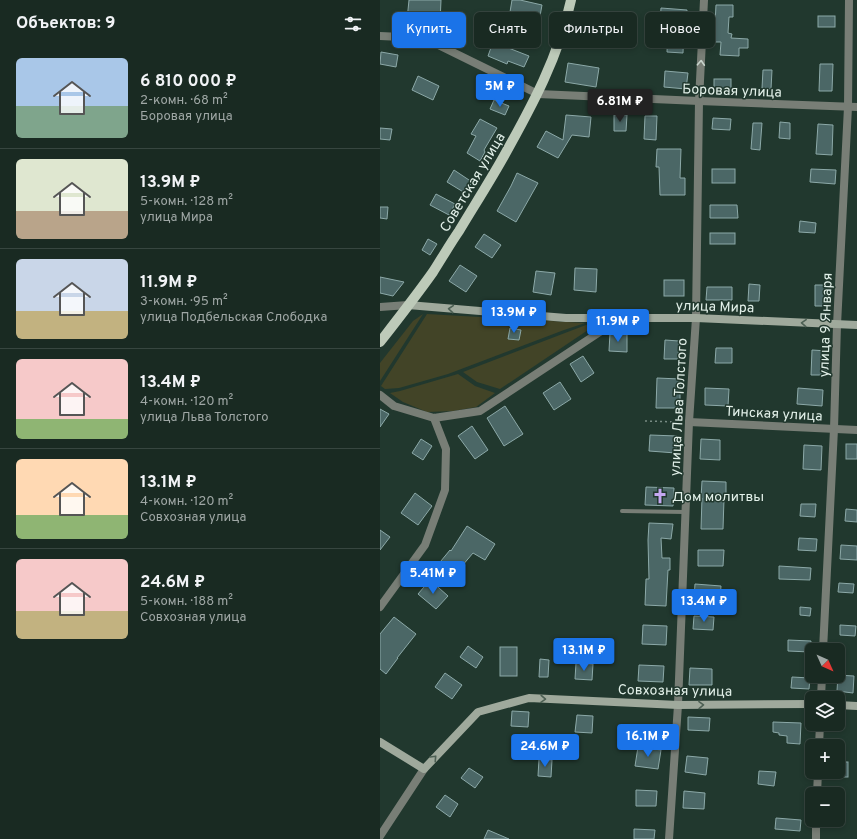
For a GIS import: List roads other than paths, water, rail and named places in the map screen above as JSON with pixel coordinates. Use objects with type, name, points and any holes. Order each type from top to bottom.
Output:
[{"type":"main road","name":"Советская улица","points":[[380,342],[434,270],[490,181],[520,129],[548,72],[558,45],[571,0]]},
{"type":"main road","name":"улица Мира","points":[[408,306],[566,318],[696,318],[857,325]]},
{"type":"main road","name":"Совхозная улица","points":[[424,769],[478,712],[529,698],[678,705],[805,704]]},
{"type":"main road","points":[[845,705],[857,706]]},
{"type":"main road","points":[[380,742],[424,769]]},
{"type":"street","name":"улица Льва Толстого","points":[[669,839],[678,705],[685,512],[696,318],[699,102],[704,0]]},
{"type":"street","name":"улица 9 Января","points":[[823,643],[848,107],[849,0]]},
{"type":"street","name":"Боровая улица","points":[[380,36],[424,38],[538,94],[699,102],[857,107]]},
{"type":"street","name":"улица Мира","points":[[380,307],[408,306]]},
{"type":"street","points":[[380,395],[394,406],[434,418],[480,412],[621,318]]},
{"type":"street","points":[[380,607],[425,545],[445,490],[446,449],[434,418]]},
{"type":"street","name":"Тинская улица","points":[[690,422],[857,430]]},
{"type":"street","points":[[380,836],[424,769]]},
{"type":"street","points":[[816,827],[816,839]]},
{"type":"lane","points":[[622,511],[685,512]]},
{"type":"place","name":"Дом молитвы","points":[[660,496]]}]
